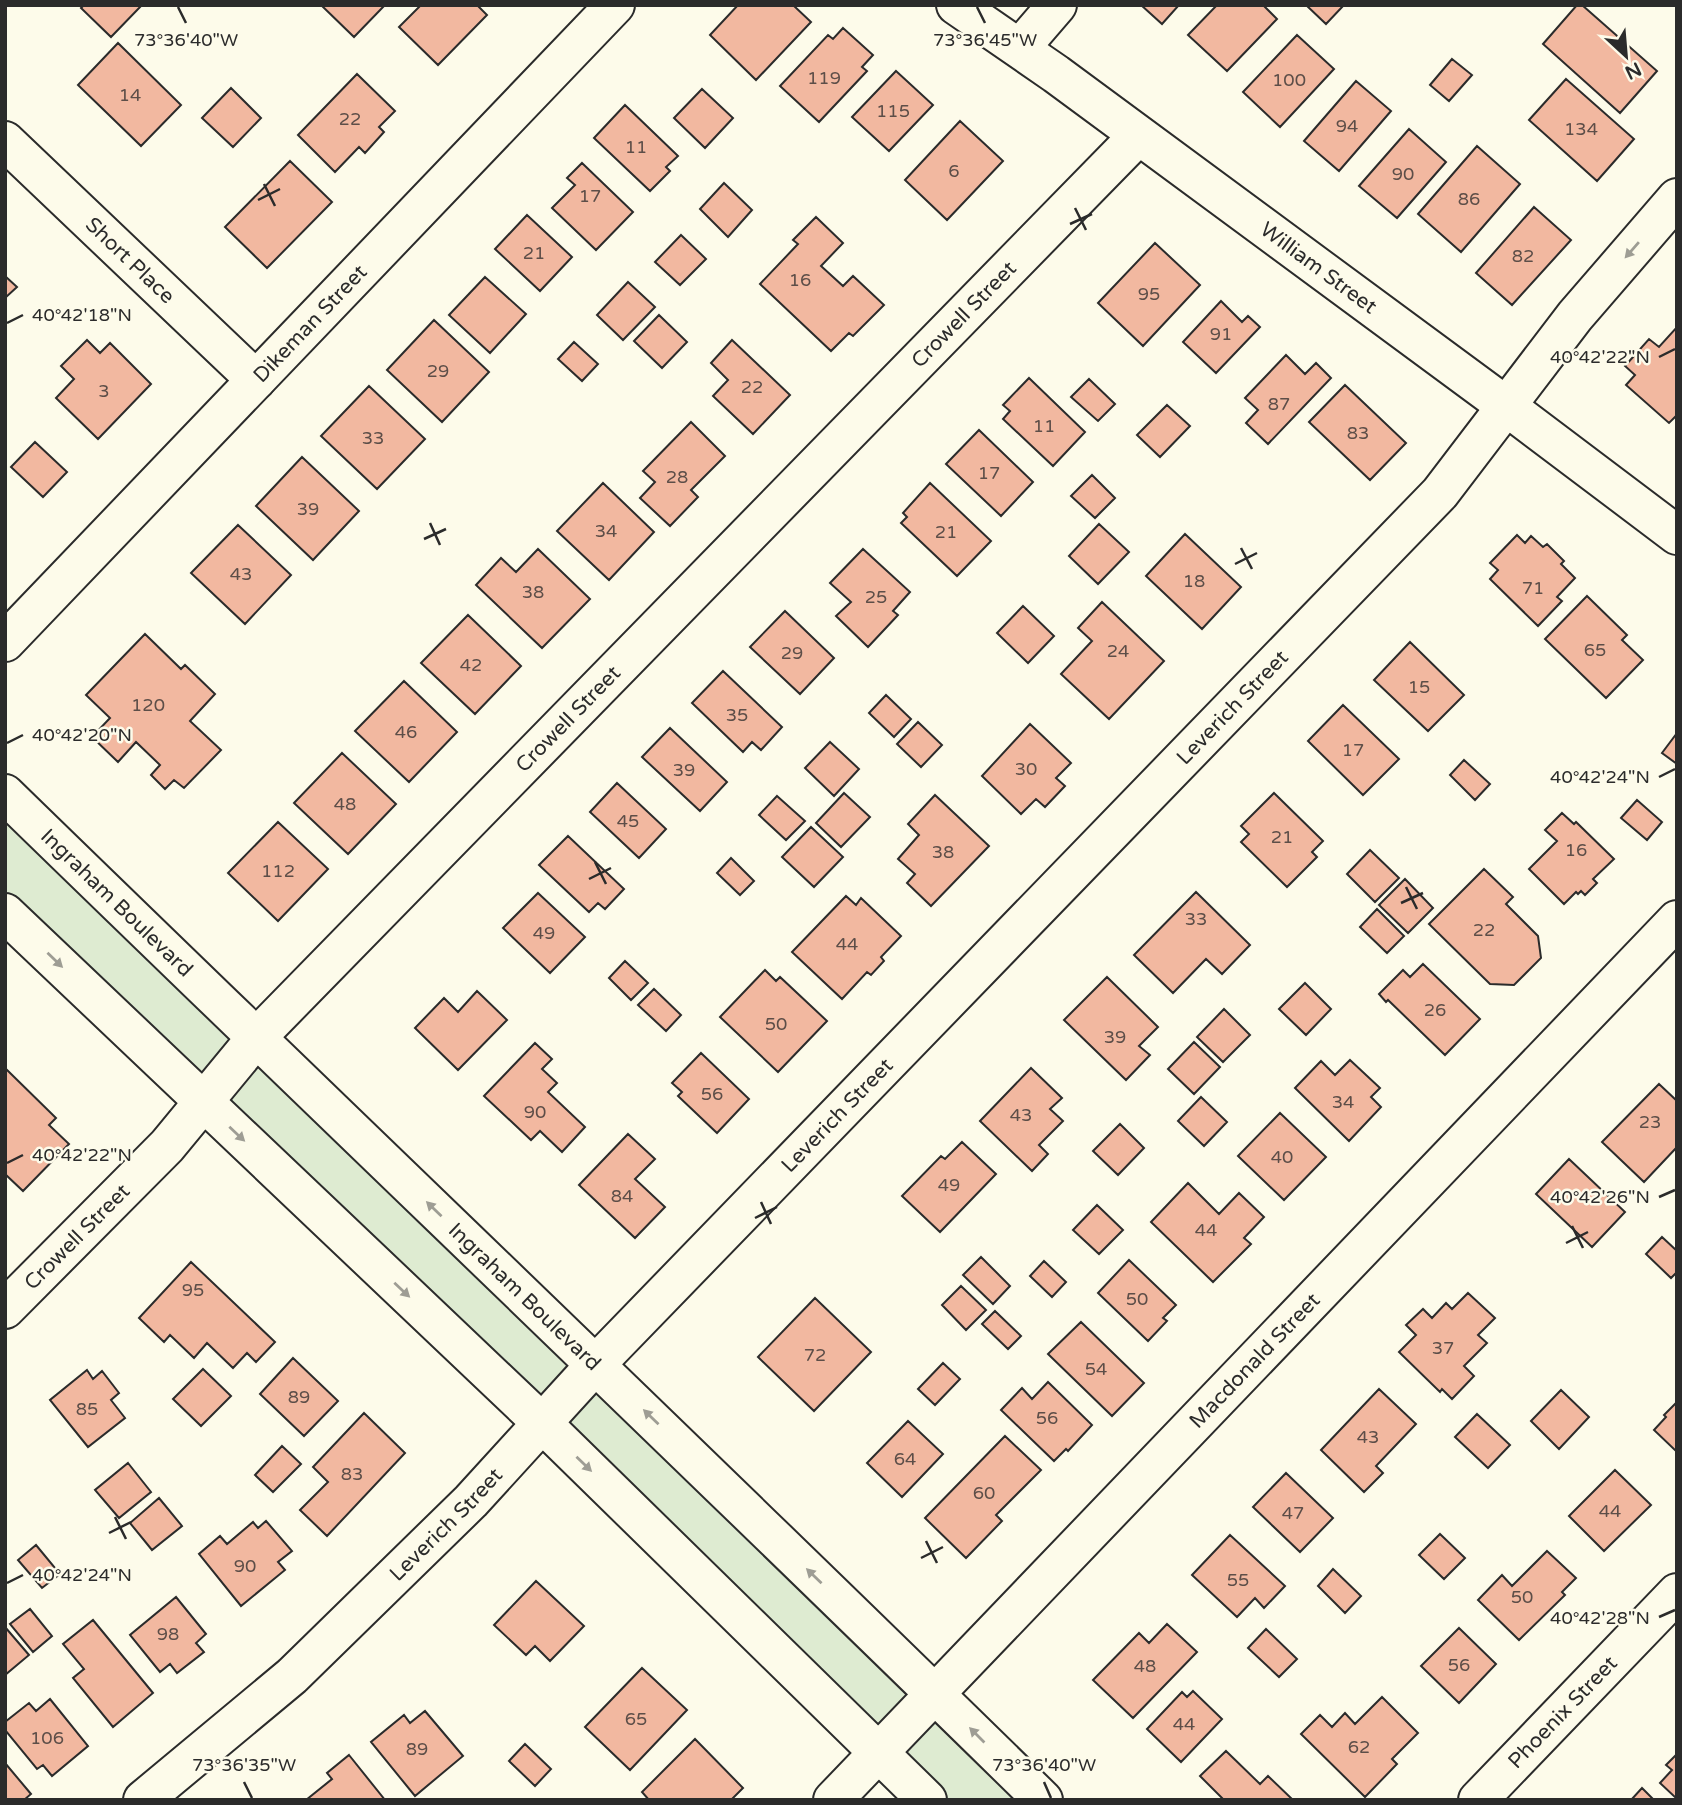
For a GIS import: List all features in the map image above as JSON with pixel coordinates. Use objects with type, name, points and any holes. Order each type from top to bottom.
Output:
[{"type":"street","name":"Dikeman Street","points":[[5,642],[615,5]]},
{"type":"street","name":"William Street","points":[[957,5],[1020,48],[1677,535]]},
{"type":"street","points":[[1020,48],[1057,5]]},
{"type":"street","name":"Crowell Street","points":[[5,1309],[167,1146],[256,1038],[1138,136]]},
{"type":"street","name":"Short Place","points":[[5,141],[256,380]]},
{"type":"street","name":"Leverich Street","points":[[143,1800],[292,1676],[471,1502],[596,1364],[1440,493],[1575,316],[1677,198]]},
{"type":"street","name":"Ingraham Boulevard","points":[[5,793],[1043,1800]]},
{"type":"street","points":[[5,913],[542,1423],[927,1800]]},
{"type":"street","name":"Macdonald Street","points":[[833,1800],[1677,920]]},
{"type":"street","name":"Phoenix Street","points":[[1478,1800],[1677,1593]]},
{"type":"green space","points":[[5,794],[1043,1800],[927,1800],[5,913]]},
{"type":"building","points":[[84,5],[142,5],[111,37],[81,8]]},
{"type":"building","points":[[321,5],[385,5],[354,37]]},
{"type":"building","points":[[421,5],[477,5],[487,15],[438,65],[399,27]]},
{"type":"building","points":[[738,5],[793,5],[811,22],[756,80],[710,35]]},
{"type":"building","points":[[1141,5],[1179,5],[1162,24]]},
{"type":"building","points":[[1217,5],[1263,5],[1277,19],[1227,71],[1188,35]]},
{"type":"building","points":[[1306,5],[1344,5],[1326,24]]},
{"type":"building","points":[[1577,5],[1582,5],[1657,71],[1620,113],[1543,44]]},
{"type":"building","points":[[843,28],[873,55],[862,67],[867,71],[819,122],[780,86],[828,35],[833,39]]},
{"type":"building","points":[[1297,35],[1334,69],[1280,127],[1243,92]]},
{"type":"building","points":[[118,43],[181,105],[141,146],[78,85]]},
{"type":"building","points":[[1452,59],[1472,75],[1449,101],[1430,85]]},
{"type":"building","points":[[896,71],[933,105],[889,151],[852,117]]},
{"type":"building","points":[[357,74],[395,111],[379,127],[384,132],[365,153],[359,147],[335,172],[298,135]]},
{"type":"building","points":[[1566,79],[1634,139],[1597,181],[1529,120]]},
{"type":"building","points":[[1356,81],[1391,111],[1339,171],[1304,141]]},
{"type":"building","points":[[231,88],[261,118],[233,147],[202,118]]},
{"type":"building","points":[[702,89],[733,118],[705,148],[674,118]]},
{"type":"building","points":[[625,105],[678,156],[666,167],[670,171],[650,191],[594,138]]},
{"type":"building","points":[[960,121],[1003,161],[947,220],[905,180]]},
{"type":"building","points":[[1409,129],[1446,162],[1397,218],[1359,186]]},
{"type":"building","points":[[1477,146],[1520,184],[1461,252],[1418,214]]},
{"type":"building","points":[[290,161],[332,202],[267,268],[225,227]]},
{"type":"building","points":[[582,163],[633,212],[596,250],[552,208],[575,185],[567,178]]},
{"type":"building","points":[[724,183],[752,210],[728,237],[700,209]]},
{"type":"building","points":[[1534,207],[1571,240],[1512,305],[1476,273]]},
{"type":"building","points":[[527,215],[572,257],[540,291],[495,249]]},
{"type":"building","points":[[816,217],[843,243],[821,266],[843,286],[853,276],[884,305],[853,336],[849,333],[831,351],[760,284],[798,244],[793,240]]},
{"type":"building","points":[[681,235],[706,259],[680,285],[655,262]]},
{"type":"building","points":[[1155,243],[1200,285],[1143,346],[1098,303]]},
{"type":"building","points":[[5,276],[17,287],[5,298]]},
{"type":"building","points":[[485,277],[526,314],[490,353],[449,315]]},
{"type":"building","points":[[628,282],[655,307],[623,340],[597,315]]},
{"type":"building","points":[[1221,301],[1242,322],[1248,316],[1260,327],[1216,373],[1183,342]]},
{"type":"building","points":[[659,315],[687,342],[662,368],[634,341]]},
{"type":"building","points":[[434,320],[489,372],[442,422],[387,370]]},
{"type":"building","points":[[1677,327],[1677,415],[1669,423],[1626,385],[1635,375],[1625,366],[1649,339],[1659,347]]},
{"type":"building","points":[[87,340],[100,353],[110,343],[151,384],[98,439],[56,398],[74,379],[61,366]]},
{"type":"building","points":[[732,340],[790,395],[753,434],[713,396],[728,380],[711,363]]},
{"type":"building","points":[[574,342],[598,364],[582,381],[558,359]]},
{"type":"building","points":[[1286,355],[1305,374],[1316,363],[1331,378],[1268,444],[1246,423],[1258,410],[1245,398]]},
{"type":"building","points":[[1029,378],[1085,432],[1053,466],[1003,419],[1010,411],[1003,405]]},
{"type":"building","points":[[1089,379],[1115,404],[1098,421],[1071,397]]},
{"type":"building","points":[[1345,385],[1406,443],[1370,480],[1309,422]]},
{"type":"building","points":[[369,386],[425,439],[377,489],[321,436]]},
{"type":"building","points":[[1167,405],[1190,426],[1160,457],[1137,435]]},
{"type":"building","points":[[691,422],[725,456],[691,490],[698,497],[670,526],[640,498],[655,482],[643,471]]},
{"type":"building","points":[[979,430],[1033,482],[1001,516],[946,464]]},
{"type":"building","points":[[35,442],[67,472],[43,497],[11,467]]},
{"type":"building","points":[[302,457],[359,511],[313,560],[256,506]]},
{"type":"building","points":[[1092,475],[1115,498],[1095,518],[1071,496]]},
{"type":"building","points":[[603,483],[654,532],[609,580],[557,531]]},
{"type":"building","points":[[930,483],[991,541],[957,576],[901,523],[907,517],[903,513]]},
{"type":"building","points":[[1099,524],[1129,552],[1098,584],[1069,556]]},
{"type":"building","points":[[238,525],[291,575],[245,624],[191,573]]},
{"type":"building","points":[[1185,534],[1241,587],[1202,629],[1146,576]]},
{"type":"building","points":[[1517,535],[1525,543],[1531,536],[1543,547],[1547,544],[1564,561],[1561,564],[1575,578],[1557,597],[1562,601],[1538,626],[1490,579],[1498,570],[1490,563]]},
{"type":"building","points":[[538,549],[590,599],[542,648],[476,585],[501,558],[516,572]]},
{"type":"building","points":[[863,549],[910,592],[893,611],[898,615],[868,647],[836,616],[851,602],[830,583]]},
{"type":"building","points":[[1587,596],[1627,635],[1622,640],[1643,660],[1606,698],[1545,639]]},
{"type":"building","points":[[1102,602],[1164,661],[1109,719],[1061,674],[1092,641],[1078,628]]},
{"type":"building","points":[[1023,606],[1054,636],[1028,663],[997,633]]},
{"type":"building","points":[[785,611],[834,658],[800,694],[750,647]]},
{"type":"building","points":[[468,615],[521,666],[475,714],[421,663]]},
{"type":"building","points":[[145,634],[181,669],[185,665],[215,694],[190,721],[221,750],[184,788],[174,780],[165,789],[151,775],[160,765],[136,742],[118,762],[92,737],[110,718],[86,695]]},
{"type":"building","points":[[1410,642],[1464,695],[1428,731],[1374,680]]},
{"type":"building","points":[[723,671],[782,727],[761,750],[752,742],[743,752],[692,703]]},
{"type":"building","points":[[404,681],[457,732],[409,782],[355,731]]},
{"type":"building","points":[[886,695],[911,719],[894,737],[869,713]]},
{"type":"building","points":[[1343,705],[1399,759],[1363,795],[1308,741]]},
{"type":"building","points":[[918,722],[942,745],[921,767],[897,744]]},
{"type":"building","points":[[1030,724],[1071,763],[1056,778],[1065,786],[1045,807],[1036,799],[1021,814],[982,776]]},
{"type":"building","points":[[670,728],[727,782],[700,811],[642,757]]},
{"type":"building","points":[[1677,733],[1677,764],[1662,753]]},
{"type":"building","points":[[830,742],[859,769],[834,796],[805,768]]},
{"type":"building","points":[[342,753],[396,804],[348,854],[294,803]]},
{"type":"building","points":[[1464,760],[1490,784],[1475,800],[1450,775]]},
{"type":"building","points":[[617,783],[666,829],[639,858],[590,812]]},
{"type":"building","points":[[844,793],[870,817],[841,847],[816,823]]},
{"type":"building","points":[[1274,793],[1323,841],[1312,852],[1317,857],[1287,887],[1241,842],[1249,834],[1241,826]]},
{"type":"building","points":[[935,795],[989,846],[931,906],[907,883],[915,874],[898,859],[919,835],[908,824]]},
{"type":"building","points":[[777,796],[805,821],[786,840],[759,815]]},
{"type":"building","points":[[1637,800],[1662,822],[1647,840],[1621,818]]},
{"type":"building","points":[[1562,813],[1574,824],[1576,822],[1614,859],[1593,879],[1597,883],[1585,895],[1581,891],[1578,894],[1576,892],[1564,904],[1529,869],[1557,841],[1545,830]]},
{"type":"building","points":[[278,822],[328,869],[278,921],[228,873]]},
{"type":"building","points":[[811,827],[843,857],[814,887],[782,857]]},
{"type":"building","points":[[568,836],[624,889],[605,909],[598,903],[589,912],[539,865]]},
{"type":"building","points":[[1370,850],[1399,878],[1375,902],[1347,874]]},
{"type":"building","points":[[731,858],[754,881],[740,895],[717,873]]},
{"type":"building","points":[[1484,869],[1513,897],[1506,904],[1538,936],[1541,958],[1514,985],[1490,984],[1429,924]]},
{"type":"building","points":[[1405,879],[1433,908],[1408,933],[1379,905]]},
{"type":"building","points":[[1196,892],[1250,945],[1222,974],[1206,959],[1173,993],[1134,955]]},
{"type":"building","points":[[538,893],[585,937],[550,973],[503,928]]},
{"type":"building","points":[[846,896],[856,905],[861,898],[901,936],[881,957],[884,961],[871,975],[867,972],[842,999],[792,952]]},
{"type":"building","points":[[1377,909],[1404,936],[1387,953],[1360,927]]},
{"type":"building","points":[[625,961],[648,983],[631,1000],[609,978]]},
{"type":"building","points":[[1423,964],[1480,1019],[1445,1055],[1379,994],[1403,970],[1410,977]]},
{"type":"building","points":[[765,970],[776,981],[780,977],[827,1021],[778,1072],[720,1017]]},
{"type":"building","points":[[1107,977],[1158,1027],[1139,1046],[1150,1055],[1126,1080],[1064,1020]]},
{"type":"building","points":[[1305,983],[1331,1009],[1306,1035],[1279,1009]]},
{"type":"building","points":[[654,989],[681,1015],[666,1031],[638,1005]]},
{"type":"building","points":[[477,991],[507,1020],[458,1070],[415,1028],[444,998],[458,1012]]},
{"type":"building","points":[[1224,1009],[1250,1035],[1223,1062],[1197,1037]]},
{"type":"building","points":[[1194,1042],[1220,1067],[1194,1094],[1168,1069]]},
{"type":"building","points":[[535,1043],[552,1059],[542,1069],[557,1083],[548,1092],[585,1127],[562,1152],[540,1131],[531,1140],[484,1096]]},
{"type":"building","points":[[701,1053],[749,1099],[717,1133],[678,1096],[682,1092],[672,1083]]},
{"type":"building","points":[[1350,1060],[1380,1088],[1371,1097],[1381,1107],[1349,1141],[1295,1088],[1321,1061],[1335,1075]]},
{"type":"building","points":[[5,1068],[56,1118],[49,1125],[69,1144],[23,1191],[5,1174]]},
{"type":"building","points":[[1031,1068],[1062,1098],[1050,1109],[1063,1121],[1039,1145],[1048,1154],[1032,1171],[980,1121]]},
{"type":"building","points":[[1659,1084],[1677,1101],[1677,1147],[1644,1182],[1602,1142]]},
{"type":"building","points":[[1201,1097],[1227,1122],[1204,1146],[1178,1121]]},
{"type":"building","points":[[1280,1113],[1326,1157],[1284,1200],[1238,1156]]},
{"type":"building","points":[[1120,1124],[1144,1148],[1118,1175],[1093,1151]]},
{"type":"building","points":[[628,1134],[655,1159],[635,1179],[665,1207],[635,1238],[579,1185]]},
{"type":"building","points":[[962,1142],[996,1174],[940,1232],[902,1196],[941,1156],[945,1159]]},
{"type":"building","points":[[1569,1159],[1625,1212],[1592,1247],[1536,1194]]},
{"type":"building","points":[[1188,1183],[1219,1214],[1239,1193],[1264,1217],[1244,1238],[1251,1244],[1213,1282],[1151,1222]]},
{"type":"building","points":[[1097,1205],[1123,1230],[1099,1254],[1073,1230]]},
{"type":"building","points":[[1662,1237],[1677,1251],[1677,1272],[1671,1278],[1646,1254]]},
{"type":"building","points":[[981,1257],[1010,1286],[993,1304],[963,1275]]},
{"type":"building","points":[[1129,1260],[1176,1305],[1163,1318],[1167,1321],[1148,1341],[1098,1293]]},
{"type":"building","points":[[1044,1261],[1066,1282],[1052,1297],[1030,1276]]},
{"type":"building","points":[[191,1262],[275,1342],[256,1362],[247,1353],[233,1368],[207,1343],[194,1358],[170,1335],[164,1342],[139,1318]]},
{"type":"building","points":[[961,1286],[986,1310],[966,1330],[942,1305]]},
{"type":"building","points":[[1468,1293],[1495,1318],[1478,1335],[1487,1343],[1464,1366],[1474,1376],[1452,1399],[1442,1389],[1440,1392],[1399,1352],[1416,1335],[1406,1325],[1423,1309],[1432,1318],[1446,1303],[1452,1309]]},
{"type":"building","points":[[815,1298],[871,1352],[814,1411],[758,1357]]},
{"type":"building","points":[[995,1311],[1021,1336],[1008,1349],[982,1324]]},
{"type":"building","points":[[1081,1322],[1144,1383],[1112,1416],[1048,1354]]},
{"type":"building","points":[[293,1358],[338,1401],[304,1436],[260,1394]]},
{"type":"building","points":[[943,1363],[960,1379],[935,1405],[918,1389]]},
{"type":"building","points":[[203,1369],[231,1396],[201,1426],[173,1399]]},
{"type":"building","points":[[87,1370],[93,1379],[102,1371],[119,1393],[111,1400],[125,1418],[88,1447],[50,1400]]},
{"type":"building","points":[[1048,1382],[1092,1425],[1068,1451],[1066,1449],[1054,1461],[1001,1410],[1022,1388],[1032,1399]]},
{"type":"building","points":[[1379,1389],[1416,1424],[1376,1466],[1383,1473],[1364,1492],[1321,1450]]},
{"type":"building","points":[[1561,1390],[1589,1417],[1559,1449],[1531,1421]]},
{"type":"building","points":[[1677,1402],[1677,1452],[1654,1430]]},
{"type":"building","points":[[364,1413],[405,1453],[327,1536],[300,1510],[328,1482],[313,1467]]},
{"type":"building","points":[[1477,1414],[1510,1445],[1488,1468],[1455,1437]]},
{"type":"building","points":[[908,1421],[943,1454],[902,1497],[867,1463]]},
{"type":"building","points":[[1005,1436],[1041,1470],[996,1515],[1002,1521],[966,1558],[925,1518]]},
{"type":"building","points":[[282,1446],[301,1464],[273,1492],[255,1475]]},
{"type":"building","points":[[128,1463],[151,1492],[119,1518],[95,1490]]},
{"type":"building","points":[[1615,1470],[1651,1505],[1604,1551],[1569,1516]]},
{"type":"building","points":[[1286,1473],[1333,1518],[1300,1552],[1253,1507]]},
{"type":"building","points":[[159,1498],[182,1526],[152,1550],[130,1523]]},
{"type":"building","points":[[266,1521],[292,1551],[278,1562],[285,1570],[241,1606],[199,1554],[220,1536],[227,1544],[253,1522],[258,1528]]},
{"type":"building","points":[[1440,1534],[1465,1558],[1444,1579],[1419,1555]]},
{"type":"building","points":[[1230,1535],[1285,1586],[1264,1608],[1255,1598],[1237,1617],[1192,1575]]},
{"type":"building","points":[[36,1545],[60,1574],[42,1588],[18,1560]]},
{"type":"building","points":[[1547,1551],[1576,1578],[1562,1592],[1565,1595],[1519,1640],[1478,1600],[1502,1575],[1512,1586]]},
{"type":"building","points":[[1333,1569],[1361,1596],[1345,1613],[1318,1586]]},
{"type":"building","points":[[536,1581],[584,1626],[550,1661],[535,1646],[526,1655],[494,1625]]},
{"type":"building","points":[[176,1597],[206,1634],[196,1643],[204,1652],[177,1673],[170,1664],[160,1672],[130,1635]]},
{"type":"building","points":[[30,1609],[52,1636],[33,1652],[10,1624]]},
{"type":"building","points":[[93,1620],[153,1693],[113,1727],[73,1678],[84,1669],[63,1644]]},
{"type":"building","points":[[1167,1624],[1197,1652],[1133,1718],[1093,1680],[1139,1633],[1149,1643]]},
{"type":"building","points":[[5,1627],[29,1655],[5,1675]]},
{"type":"building","points":[[1459,1628],[1496,1664],[1459,1703],[1421,1666]]},
{"type":"building","points":[[1266,1629],[1297,1659],[1279,1677],[1248,1648]]},
{"type":"building","points":[[642,1668],[687,1710],[630,1770],[585,1727]]},
{"type":"building","points":[[1193,1691],[1222,1719],[1181,1762],[1147,1729],[1182,1692],[1187,1697]]},
{"type":"building","points":[[1382,1697],[1418,1733],[1392,1759],[1397,1764],[1365,1797],[1301,1734],[1320,1715],[1332,1727],[1345,1713],[1355,1724]]},
{"type":"building","points":[[50,1699],[88,1746],[52,1776],[43,1765],[37,1769],[5,1730],[5,1722],[29,1703],[36,1711]]},
{"type":"building","points":[[425,1711],[463,1756],[415,1796],[371,1742],[404,1715],[410,1723]]},
{"type":"building","points":[[695,1739],[743,1788],[731,1800],[649,1800],[642,1792]]},
{"type":"building","points":[[525,1744],[551,1769],[535,1786],[509,1761]]},
{"type":"building","points":[[1226,1751],[1260,1784],[1268,1776],[1293,1800],[1224,1800],[1200,1776]]},
{"type":"building","points":[[1677,1754],[1677,1799],[1660,1783],[1672,1770],[1666,1765]]},
{"type":"building","points":[[349,1755],[385,1800],[306,1800],[332,1779],[327,1773]]},
{"type":"building","points":[[5,1763],[31,1794],[24,1800],[5,1800]]},
{"type":"building","points":[[1642,1788],[1654,1800],[1631,1800]]}]
